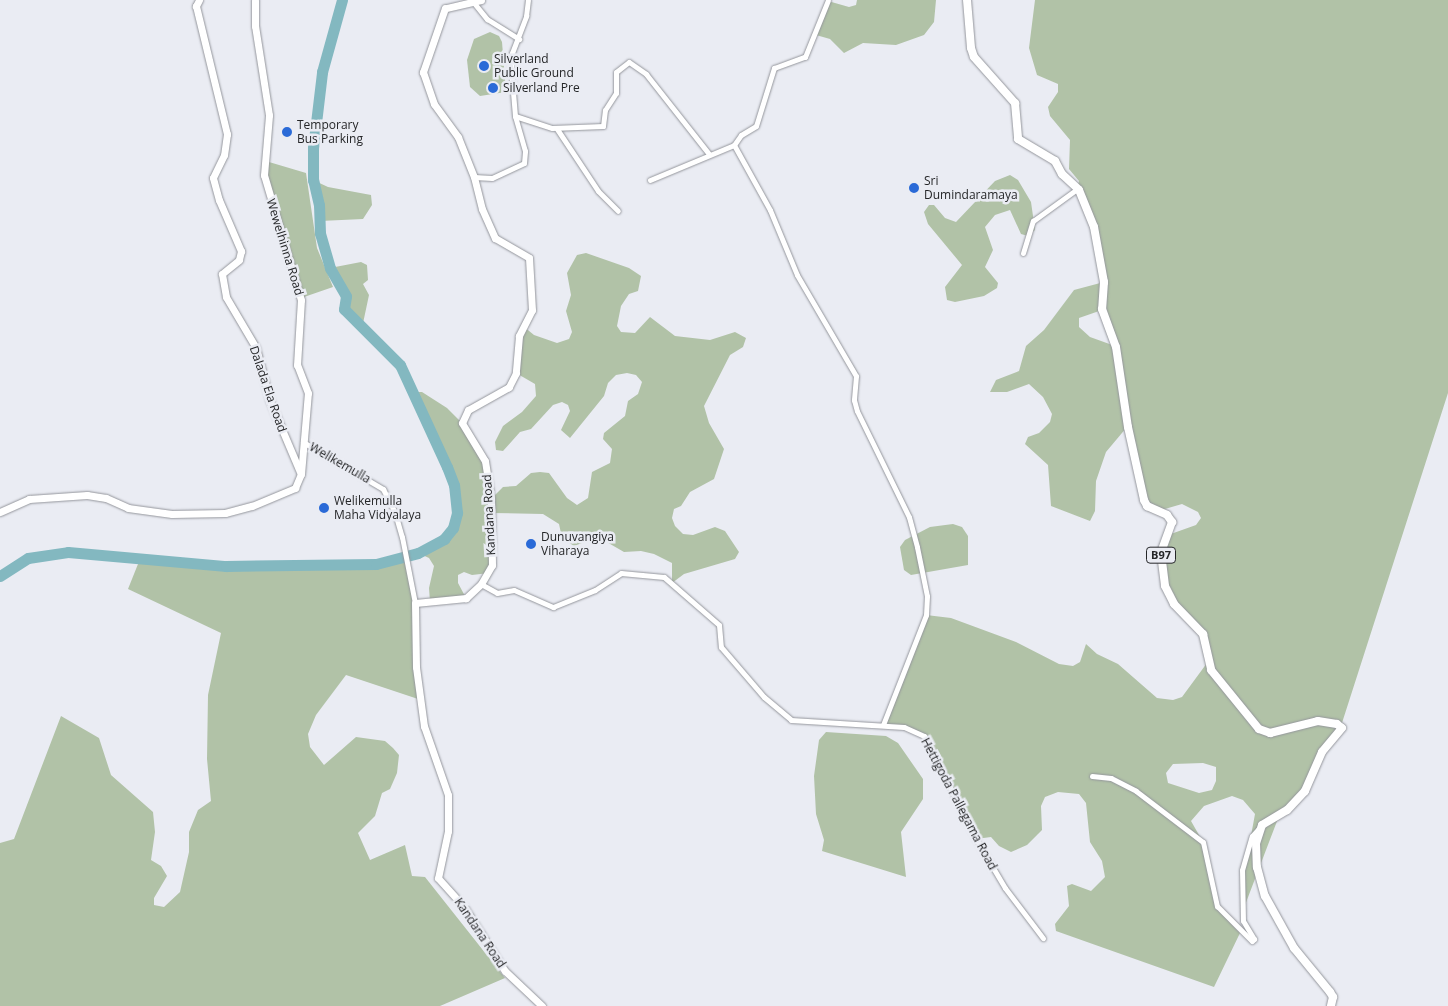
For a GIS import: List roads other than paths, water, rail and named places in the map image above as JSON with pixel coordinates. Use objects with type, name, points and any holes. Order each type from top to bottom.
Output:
[{"type":"main road","name":"B97","points":[[967,0],[970,48],[974,57],[1015,103],[1018,139],[1055,161],[1077,189],[1100,246],[1104,282],[1102,310],[1116,347],[1128,427],[1144,500],[1147,506],[1167,515],[1172,522],[1161,553],[1165,586],[1174,604],[1203,634],[1211,670],[1259,729],[1270,733],[1318,721],[1337,724],[1342,728],[1322,752],[1305,791],[1287,810],[1262,825]]},
{"type":"main road","points":[[1262,825],[1256,843],[1260,883],[1294,948],[1333,997],[1331,1006]]},
{"type":"street","name":"Dalada Ela Road","points":[[199,0],[196,6],[227,134],[224,155],[213,178],[219,200],[231,222],[241,251],[239,260],[222,274],[226,297],[256,348],[270,401],[301,474]]},
{"type":"street","name":"Wewelhinna Road","points":[[255,0],[255,26],[269,114],[264,176],[301,300],[296,360],[308,393],[301,474]]},
{"type":"street","points":[[474,177],[492,178],[524,163],[524,151],[515,116],[511,68],[512,53],[519,39],[528,0]]},
{"type":"street","points":[[650,180],[734,145],[741,135],[756,126],[774,68],[805,57],[811,48],[828,0]]},
{"type":"street","points":[[477,2],[487,19],[519,39]]},
{"type":"street","name":"Kandana Road","points":[[477,2],[445,8],[423,72],[434,104],[458,137],[474,177],[482,209],[495,238],[528,258],[532,310],[519,336],[516,373],[510,387],[468,410],[462,423],[485,461],[489,485],[492,565],[481,584],[466,598],[414,603],[416,667],[424,726],[448,795],[450,812],[438,878],[464,907],[505,971],[542,1006]]},
{"type":"street","points":[[515,116],[557,129],[603,126],[605,110],[616,93],[616,72],[629,62],[646,74],[709,154]]},
{"type":"street","points":[[557,129],[593,183],[618,211]]},
{"type":"street","points":[[734,145],[770,210],[797,275],[856,376],[854,400],[857,411],[909,517],[917,547],[927,596],[926,614],[883,725]]},
{"type":"street","points":[[1023,253],[1033,221],[1077,189]]},
{"type":"street","name":"Welikemulla","points":[[303,442],[383,489],[402,537],[414,603]]},
{"type":"street","points":[[0,512],[29,499],[87,494],[106,498],[128,508],[172,514],[225,513],[252,506],[295,488],[301,474]]},
{"type":"street","name":"Hettigoda Pallegama Road","points":[[481,584],[498,593],[514,590],[554,607],[595,590],[621,573],[664,577],[719,625],[721,648],[754,687],[790,720],[883,725],[909,729],[924,736],[974,836],[1005,888],[1043,938]]},
{"type":"street","points":[[1092,776],[1111,778],[1136,791],[1203,842],[1217,906],[1252,941],[1254,939],[1242,921],[1242,870],[1252,836],[1262,825]]},
{"type":"waterway","points":[[0,576],[28,558],[68,552],[226,566],[376,564],[418,553],[444,539],[453,528],[457,513],[454,485],[447,467],[400,365],[344,309],[346,296],[330,268],[320,233],[319,205],[313,180],[313,148],[322,72],[342,0]]},
{"type":"place","name":"Silverland Public Ground","points":[[484,66]]},
{"type":"place","name":"Silverland Pre","points":[[493,88]]},
{"type":"place","name":"Temporary Bus Parking","points":[[287,132]]},
{"type":"place","name":"Sri Dumindaramaya","points":[[914,188]]},
{"type":"place","name":"Welikemulla Maha Vidyalaya","points":[[324,508]]},
{"type":"place","name":"Dunuvangiya Viharaya","points":[[531,544]]}]
